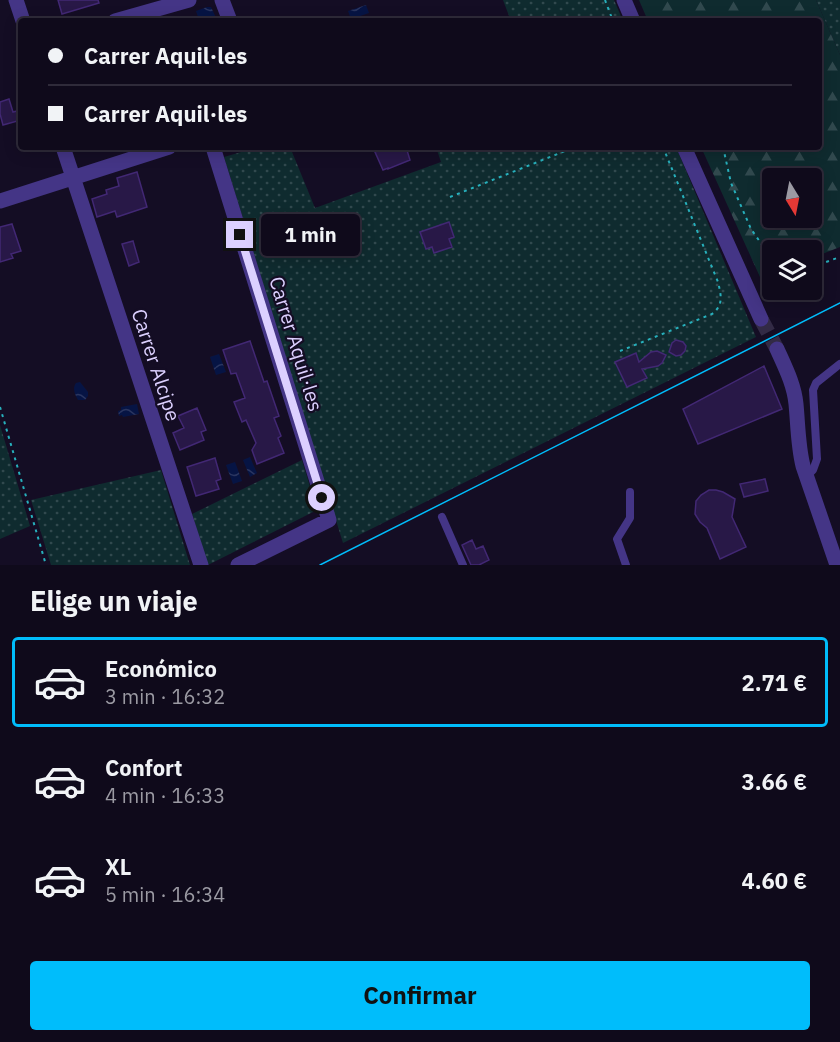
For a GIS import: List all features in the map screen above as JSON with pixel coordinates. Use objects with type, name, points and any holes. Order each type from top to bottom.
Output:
[{"type":"street","points":[[16,0],[22,18]]},
{"type":"street","points":[[126,18],[189,0]]},
{"type":"street","points":[[222,0],[230,18]]},
{"type":"street","points":[[624,0],[632,18]]},
{"type":"street","name":"Carrer Alcipe","points":[[64,150],[201,565]]},
{"type":"street","points":[[0,201],[160,150]]},
{"type":"street","name":"Carrer Aquil·les","points":[[214,150],[329,520],[238,565]]},
{"type":"street","points":[[685,150],[761,319]]},
{"type":"street","points":[[777,350],[793,388],[799,450],[806,477],[837,565]]},
{"type":"lane","points":[[806,477],[813,470],[817,459],[813,390],[816,383],[840,364]]},
{"type":"lane","points":[[626,565],[617,539],[630,518],[630,492]]},
{"type":"lane","points":[[442,517],[463,565]]},
{"type":"path","points":[[605,0],[612,18]]},
{"type":"path","points":[[450,197],[568,150]]},
{"type":"path","points":[[620,351],[712,314],[720,304],[721,295],[718,282],[664,150]]},
{"type":"path","points":[[724,150],[731,183],[751,229],[762,245]]},
{"type":"path","points":[[822,263],[840,257]]},
{"type":"path","points":[[0,407],[46,565]]},
{"type":"green space","points":[[503,0],[614,0],[622,18],[510,18]]},
{"type":"green space","points":[[639,0],[816,0],[840,55],[840,247],[822,254],[822,240],[762,240],[762,276],[760,277],[702,150],[822,150],[822,18],[647,18]]},
{"type":"green space","points":[[816,0],[840,0],[840,55]]},
{"type":"green space","points":[[248,150],[291,150],[315,208],[441,162],[437,150],[677,150],[756,337],[343,543],[224,157]]},
{"type":"green space","points":[[0,425],[30,526],[0,539]]},
{"type":"green space","points":[[302,460],[317,510],[208,565],[192,514]]},
{"type":"green space","points":[[161,470],[190,565],[51,565],[31,500]]},
{"type":"water","points":[[366,5],[369,13],[351,18],[348,11]]},
{"type":"water","points":[[211,7],[216,18],[210,16],[198,18],[196,11]]},
{"type":"water","points":[[219,354],[226,372],[216,375],[210,357]]},
{"type":"water","points":[[80,382],[88,392],[85,400],[78,400],[74,392],[76,383]]},
{"type":"water","points":[[137,404],[139,414],[119,416],[118,411],[121,407]]},
{"type":"water","points":[[250,457],[257,473],[250,477],[243,460]]},
{"type":"water","points":[[235,462],[242,481],[233,484],[226,465]]},
{"type":"building","points":[[58,0],[98,0],[99,3],[62,14]]},
{"type":"building","points":[[9,99],[13,112],[18,111],[18,121],[3,125],[0,102]]},
{"type":"building","points":[[407,150],[410,160],[383,170],[375,152]]},
{"type":"building","points":[[137,172],[147,207],[117,217],[115,211],[97,217],[92,199],[107,194],[106,190],[119,186],[117,178]]},
{"type":"building","points":[[449,222],[454,237],[449,239],[452,247],[434,253],[432,247],[426,249],[420,232]]},
{"type":"building","points":[[12,224],[21,251],[11,254],[13,258],[0,262],[0,227]]},
{"type":"building","points":[[133,241],[139,262],[129,266],[122,244]]},
{"type":"building","points":[[676,340],[683,342],[686,346],[681,355],[676,356],[669,352],[672,343]]},
{"type":"building","points":[[250,341],[279,416],[274,418],[284,453],[257,464],[252,450],[256,443],[246,420],[242,422],[234,402],[245,398],[236,373],[231,374],[223,350]]},
{"type":"building","points":[[657,351],[666,355],[662,363],[642,369],[647,378],[627,387],[615,362],[636,353],[639,362],[651,352]]},
{"type":"building","points":[[764,366],[782,409],[698,444],[683,409]]},
{"type":"building","points":[[197,408],[206,430],[201,432],[204,440],[180,450],[173,433],[184,428],[178,416]]},
{"type":"building","points":[[215,458],[221,479],[216,481],[219,489],[196,496],[187,467]]},
{"type":"building","points":[[765,479],[768,491],[744,497],[740,484]]},
{"type":"building","points":[[709,490],[723,492],[735,499],[732,517],[746,547],[720,559],[707,528],[695,514],[696,501]]},
{"type":"building","points":[[472,540],[476,549],[483,546],[489,560],[479,565],[471,565],[462,545]]},
{"type":"tunnel","points":[[761,319],[777,349]]},
{"type":"tram line","points":[[320,565],[840,303]]},
{"type":"route","points":[[240,235],[322,498]]}]
